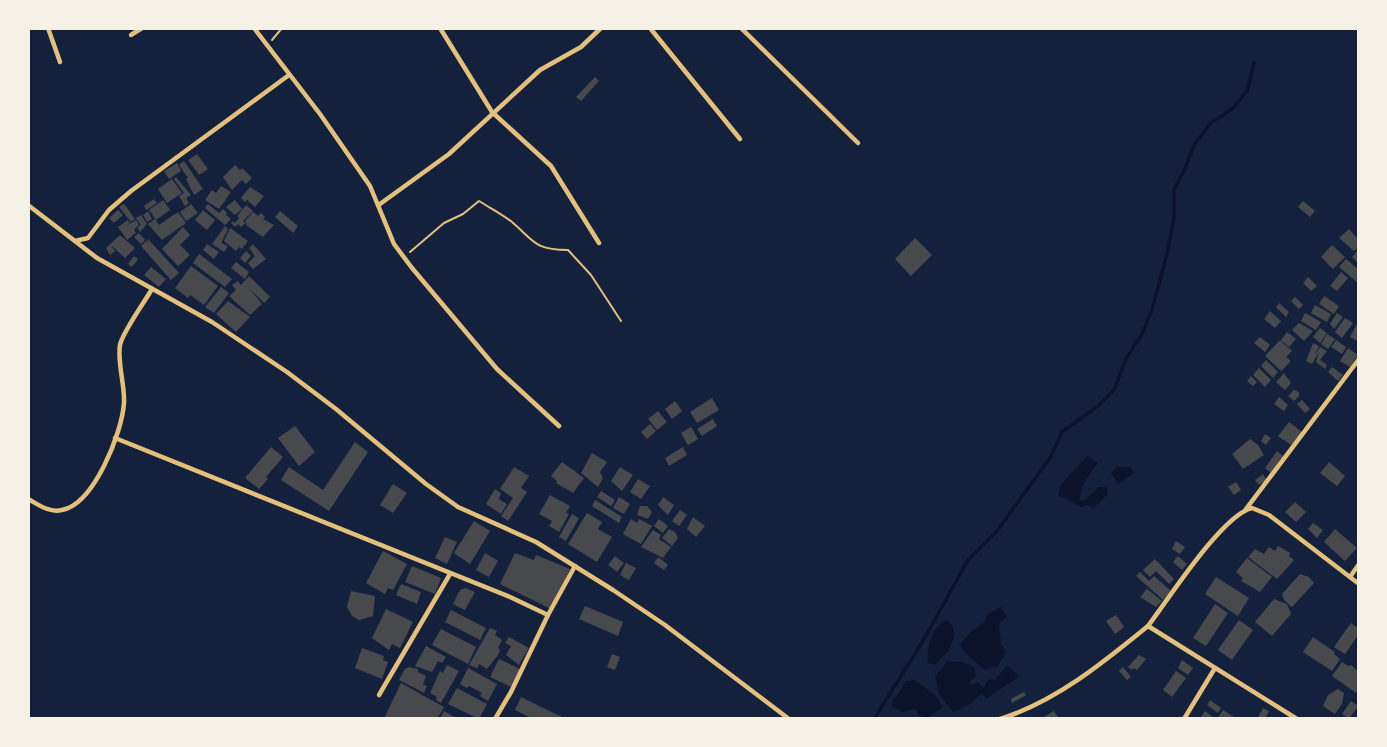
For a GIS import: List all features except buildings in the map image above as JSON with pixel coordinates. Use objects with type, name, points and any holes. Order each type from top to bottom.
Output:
[{"type":"street","points":[[48,28],[60,62]]},
{"type":"street","points":[[131,35],[142,28]]},
{"type":"street","points":[[254,28],[357,167],[380,204],[386,226],[404,257],[497,369],[559,426]]},
{"type":"street","points":[[440,28],[492,112],[551,166],[599,243]]},
{"type":"street","points":[[380,204],[449,154],[540,70],[581,47],[601,28]]},
{"type":"street","points":[[650,28],[740,139]]},
{"type":"street","points":[[741,28],[858,143]]},
{"type":"street","points":[[74,241],[89,238],[109,210],[131,191],[289,75]]},
{"type":"street","points":[[28,205],[115,270],[212,322],[287,372],[457,507],[536,542],[575,566],[665,625],[789,719]]},
{"type":"street","points":[[28,499],[48,510],[63,510],[78,503],[101,471],[115,438],[124,404],[120,342],[152,289]]},
{"type":"street","points":[[1000,719],[1059,691],[1092,670],[1149,626],[1217,535],[1246,510],[1359,359]]},
{"type":"street","points":[[115,438],[548,615]]},
{"type":"street","points":[[1246,510],[1259,509],[1269,515],[1359,584]]},
{"type":"street","points":[[1350,577],[1359,564]]},
{"type":"street","points":[[495,719],[575,566]]},
{"type":"street","points":[[379,695],[450,574]]},
{"type":"street","points":[[1149,626],[1297,719]]},
{"type":"street","points":[[1184,719],[1215,668]]},
{"type":"path","points":[[267,46],[282,28]]},
{"type":"path","points":[[404,257],[444,223],[463,214],[479,201],[510,220],[537,246],[551,250],[568,250],[591,275],[621,321]]},
{"type":"water","points":[[1087,456],[1098,463],[1084,485],[1080,500],[1085,500],[1099,487],[1107,487],[1108,494],[1094,508],[1087,505],[1082,507],[1058,495],[1061,484]]},
{"type":"water","points":[[1117,467],[1131,467],[1134,473],[1118,484],[1111,473]]},
{"type":"water","points":[[1001,607],[1007,617],[999,624],[1001,644],[1006,652],[998,666],[985,670],[964,652],[960,645],[971,632],[984,623],[987,614]]},
{"type":"water","points":[[947,620],[955,635],[949,650],[935,665],[928,663],[933,632]]},
{"type":"water","points":[[947,661],[962,662],[974,667],[976,676],[969,682],[972,685],[977,682],[984,688],[988,679],[995,680],[1007,665],[1019,677],[987,698],[981,694],[969,705],[953,712],[939,694],[935,677]]},
{"type":"water","points":[[915,680],[935,695],[943,707],[926,719],[918,715],[917,710],[903,712],[892,707],[892,699],[906,681]]},
{"type":"waterway","points":[[874,719],[923,641],[968,560],[997,531],[1050,458],[1062,432],[1098,406],[1114,390],[1127,357],[1142,334],[1152,310],[1174,218],[1174,189],[1194,145],[1211,123],[1232,109],[1247,91],[1254,63]]}]
